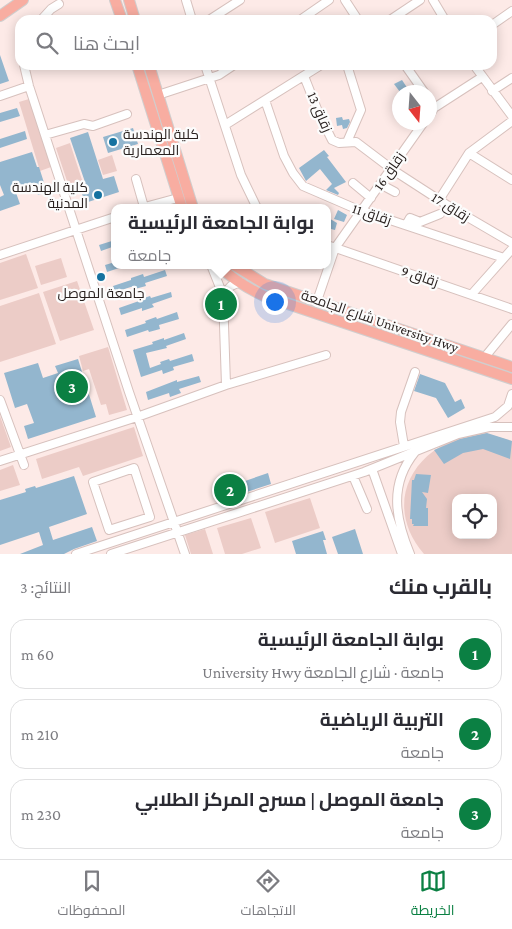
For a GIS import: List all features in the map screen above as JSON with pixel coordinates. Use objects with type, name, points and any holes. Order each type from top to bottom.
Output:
[{"type":"main road","points":[[0,16],[23,0]]},
{"type":"main road","points":[[115,0],[120,15]]},
{"type":"main road","points":[[129,0],[134,15]]},
{"type":"main road","points":[[139,70],[180,203]]},
{"type":"main road","points":[[150,70],[192,204]]},
{"type":"main road","name":"شارع الجامعة University Hwy","points":[[223,269],[240,282],[264,296],[512,379]]},
{"type":"main road","name":"شارع الجامعة University Hwy","points":[[241,269],[265,284],[512,367]]},
{"type":"main road","points":[[446,358],[451,347]]},
{"type":"street","points":[[186,0],[190,15]]},
{"type":"street","points":[[217,15],[240,0]]},
{"type":"street","points":[[307,15],[329,0]]},
{"type":"street","points":[[345,0],[355,15]]},
{"type":"street","points":[[398,15],[420,0]]},
{"type":"street","points":[[432,0],[442,15]]},
{"type":"street","points":[[46,15],[59,4]]},
{"type":"street","points":[[497,22],[512,12]]},
{"type":"street","points":[[25,70],[137,417],[185,554]]},
{"type":"street","points":[[207,70],[241,175],[255,204]]},
{"type":"street","points":[[158,95],[219,75],[226,70]]},
{"type":"street","points":[[225,124],[313,70]]},
{"type":"street","points":[[347,142],[361,110],[349,70]]},
{"type":"street","points":[[409,70],[419,85]]},
{"type":"street","points":[[477,70],[512,116]]},
{"type":"street","name":"زقاق 13","points":[[304,76],[332,140],[339,143],[356,142],[391,168]]},
{"type":"street","points":[[437,108],[482,77]]},
{"type":"street","points":[[492,91],[512,78]]},
{"type":"street","points":[[0,96],[29,86]]},
{"type":"street","name":"زقاق 11","points":[[265,100],[284,156],[301,185],[362,211],[504,258]]},
{"type":"street","points":[[45,136],[84,124],[93,126],[127,114]]},
{"type":"street","points":[[439,200],[469,153],[512,121]]},
{"type":"street","name":"زقاق 16","points":[[331,247],[362,211],[418,130]]},
{"type":"street","points":[[469,153],[512,180]]},
{"type":"street","name":"زقاق 17","points":[[391,168],[439,200],[512,243]]},
{"type":"street","points":[[136,179],[142,204]]},
{"type":"street","points":[[353,183],[371,198]]},
{"type":"street","points":[[380,184],[395,192]]},
{"type":"street","points":[[406,225],[410,218],[420,222],[440,214]]},
{"type":"street","points":[[0,255],[111,218]]},
{"type":"street","name":"زقاق 9","points":[[331,247],[512,309]]},
{"type":"street","points":[[472,294],[512,249]]},
{"type":"street","points":[[213,269],[223,295],[226,385]]},
{"type":"street","name":"زقاق 16","points":[[317,301],[325,269]]},
{"type":"street","points":[[223,295],[229,288],[240,282]]},
{"type":"street","points":[[484,358],[512,324]]},
{"type":"street","points":[[0,462],[137,417],[226,385],[326,355]]},
{"type":"street","points":[[404,446],[400,422],[401,412],[415,372]]},
{"type":"street","points":[[111,554],[294,496],[416,452],[488,423],[510,403],[512,394]]},
{"type":"street","points":[[0,400],[24,466]]},
{"type":"street","points":[[76,554],[404,446],[488,423],[512,427]]},
{"type":"street","points":[[413,444],[416,452]]},
{"type":"street","points":[[410,554],[400,524],[397,493],[401,475],[416,452]]},
{"type":"street","points":[[150,516],[109,530],[93,482],[134,468],[150,516],[154,528]]},
{"type":"street","points":[[372,469],[402,554]]},
{"type":"street","points":[[353,476],[368,509]]},
{"type":"street","points":[[290,484],[294,496]]},
{"type":"shaded area","points":[[29,99],[51,167],[40,171],[19,102]]},
{"type":"shaded area","points":[[70,143],[83,183],[69,187],[56,148]]},
{"type":"shaded area","points":[[112,155],[117,171],[103,175],[98,160]]},
{"type":"shaded area","points":[[26,254],[38,288],[0,300],[0,263]]},
{"type":"shaded area","points":[[61,258],[67,277],[41,285],[35,266]]},
{"type":"shaded area","points":[[77,281],[94,330],[60,341],[43,292]]},
{"type":"shaded area","points":[[39,293],[56,344],[0,362],[0,306]]},
{"type":"shaded area","points":[[108,347],[127,410],[109,415],[106,404],[101,405],[89,369],[83,371],[79,356]]},
{"type":"shaded area","points":[[0,416],[11,447],[0,451]]},
{"type":"shaded area","points":[[134,427],[143,456],[83,476],[79,467],[42,479],[36,459]]},
{"type":"shaded area","points":[[485,433],[512,441],[512,554],[424,554],[410,533],[405,512],[406,493],[412,474],[425,459],[441,446],[462,437]]},
{"type":"shaded area","points":[[13,465],[20,485],[0,491],[0,470]]},
{"type":"shaded area","points":[[310,498],[320,528],[275,543],[265,512]]},
{"type":"shaded area","points":[[251,518],[261,548],[242,554],[225,554],[217,528]]},
{"type":"shaded area","points":[[205,529],[213,554],[191,554],[185,535]]},
{"type":"building","points":[[0,55],[9,81],[0,84]]},
{"type":"building","points":[[402,80],[405,85],[395,85]]},
{"type":"building","points":[[17,108],[20,116],[0,122],[0,113]]},
{"type":"building","points":[[342,117],[343,120],[349,119],[350,122],[347,128],[343,129],[342,125],[337,126],[336,118]]},
{"type":"building","points":[[133,128],[138,144],[108,153],[103,137]]},
{"type":"building","points":[[25,131],[27,139],[0,148],[0,139]]},
{"type":"building","points":[[88,132],[103,179],[114,176],[119,192],[85,203],[80,188],[86,185],[70,138]]},
{"type":"building","points":[[324,150],[346,182],[334,188],[339,193],[338,195],[326,190],[332,184],[320,169],[306,181],[299,168]]},
{"type":"building","points":[[32,152],[47,192],[38,195],[34,184],[15,190],[20,204],[0,211],[0,197],[4,195],[0,185],[0,162]]},
{"type":"building","points":[[338,210],[347,215],[344,222],[334,219]]},
{"type":"building","points":[[331,219],[337,223],[335,230],[331,229]]},
{"type":"building","points":[[111,241],[111,247],[101,251],[99,245]]},
{"type":"building","points":[[111,263],[111,269],[116,269],[107,272],[105,265]]},
{"type":"building","points":[[165,270],[167,276],[145,283],[146,286],[135,289],[134,286],[115,292],[113,286],[131,280],[131,278],[143,274],[144,277]]},
{"type":"building","points":[[171,292],[172,297],[152,304],[154,307],[142,311],[142,308],[121,315],[119,308],[150,296],[151,298]]},
{"type":"building","points":[[177,312],[179,319],[159,325],[160,329],[149,332],[148,330],[127,337],[125,330],[146,323],[145,321],[156,317],[157,319]]},
{"type":"building","points":[[184,333],[186,339],[166,346],[167,348],[146,353],[150,368],[169,359],[170,361],[192,354],[194,361],[173,367],[174,370],[163,374],[162,370],[141,377],[133,350],[153,344],[152,342],[164,338],[164,340]]},
{"type":"building","points":[[78,359],[96,417],[28,439],[24,426],[34,423],[27,404],[15,408],[4,373],[38,363],[43,378],[58,373],[55,366]]},
{"type":"building","points":[[420,374],[445,383],[455,402],[461,399],[465,408],[448,418],[436,398],[414,391]]},
{"type":"building","points":[[199,376],[201,382],[179,389],[181,393],[170,397],[169,393],[148,400],[146,392],[177,380],[177,382]]},
{"type":"building","points":[[487,433],[512,441],[510,459],[483,449],[463,453],[444,464],[434,450],[460,439]]},
{"type":"building","points":[[268,473],[271,484],[219,501],[216,491]]},
{"type":"building","points":[[416,474],[431,475],[428,493],[422,492],[427,499],[428,526],[413,526],[412,519],[410,519],[412,480],[414,480]]},
{"type":"building","points":[[74,476],[87,514],[49,527],[53,540],[92,527],[97,541],[64,554],[20,554],[43,545],[39,532],[0,545],[0,500],[26,492],[25,489],[35,486],[36,488]]},
{"type":"building","points":[[355,529],[363,554],[338,554],[332,537]]},
{"type":"building","points":[[323,531],[326,540],[323,540],[327,554],[296,554],[292,541]]},
{"type":"place","name":"كلية الهندسة المعمارية","points":[[113,142]]},
{"type":"place","name":"كلية الهندسة المدنية","points":[[98,195]]},
{"type":"place","name":"جامعة الموصل","points":[[101,277]]},
{"type":"place","name":"بوابة الجامعة الرئيسية","points":[[221,304]]},
{"type":"place","name":"جامعة الموصل | مسرح المركز الطلابي","points":[[72,387]]},
{"type":"place","name":"التربية الرياضية","points":[[230,490]]}]
